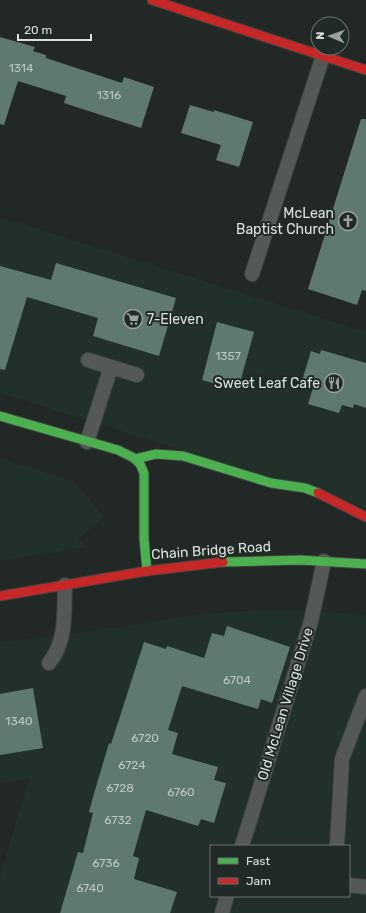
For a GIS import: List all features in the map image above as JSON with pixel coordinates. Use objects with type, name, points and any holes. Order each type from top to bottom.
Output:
[{"type":"street","points":[[152,0],[310,52]]},
{"type":"street","points":[[323,56],[366,70]]},
{"type":"street","points":[[0,416],[118,450],[135,458],[156,454],[183,456],[266,481],[305,488],[366,517]]},
{"type":"street","name":"Chain Bridge Road","points":[[135,458],[141,465],[144,473],[144,539],[147,571],[188,565],[239,561],[324,561],[366,564]]},
{"type":"street","points":[[0,596],[147,571]]},
{"type":"lane","points":[[252,274],[323,56]]},
{"type":"lane","points":[[88,360],[137,375]]},
{"type":"lane","points":[[87,442],[110,367]]},
{"type":"lane","name":"Old McLean Village Drive","points":[[242,845],[309,627],[317,598],[324,561]]},
{"type":"lane","points":[[49,663],[56,655],[62,638],[65,585]]},
{"type":"lane","points":[[337,845],[342,759],[366,696]]},
{"type":"lane","points":[[350,885],[366,886]]},
{"type":"lane","points":[[222,913],[227,897]]},
{"type":"shaded area","points":[[0,217],[366,332],[366,508],[0,393]]},
{"type":"shaded area","points":[[0,458],[75,482],[104,517],[78,539],[88,547],[0,561]]},
{"type":"shaded area","points":[[258,610],[302,610],[366,615],[366,913],[0,913],[0,876],[29,779],[0,783],[0,642],[72,634],[202,614]]},
{"type":"building","points":[[0,37],[35,47],[33,51],[46,55],[46,58],[122,83],[124,77],[154,87],[141,128],[64,103],[66,96],[18,81],[4,125],[0,124]]},
{"type":"building","points":[[190,105],[214,112],[214,110],[253,122],[239,167],[216,160],[221,145],[181,133]]},
{"type":"building","name":"McLean Baptist Church","points":[[361,119],[366,119],[366,291],[362,290],[357,305],[308,289]]},
{"type":"building","points":[[56,263],[176,298],[159,356],[93,336],[98,318],[27,297],[5,370],[0,369],[0,266],[51,280]]},
{"type":"building","points":[[217,322],[254,332],[238,390],[202,380]]},
{"type":"building","name":"Sweet Leaf Cafe","points":[[321,350],[366,363],[366,408],[354,404],[353,408],[342,405],[339,413],[308,404],[314,385],[302,381],[311,351],[320,354]]},
{"type":"building","points":[[227,626],[290,647],[272,703],[261,699],[258,709],[182,686],[168,730],[178,733],[172,754],[218,767],[214,780],[226,783],[214,823],[201,819],[198,826],[146,810],[133,856],[139,858],[134,879],[177,892],[170,913],[60,913],[78,852],[83,853],[93,813],[89,812],[93,797],[109,743],[111,744],[144,642],[166,649],[167,646],[204,658],[212,633],[224,636]]},
{"type":"building","points":[[33,688],[43,748],[0,755],[0,694]]},
{"type":"traffic: fast","points":[[0,416],[118,450],[134,458],[140,464],[144,473],[144,539],[147,571]]},
{"type":"traffic: fast","points":[[135,459],[156,454],[183,456],[271,483],[305,488],[318,493]]},
{"type":"traffic: fast","points":[[223,562],[300,560],[366,564]]},
{"type":"traffic: jam","points":[[152,0],[366,70]]},
{"type":"traffic: jam","points":[[318,493],[366,517]]},
{"type":"traffic: jam","points":[[0,596],[147,571],[223,562]]},
{"type":"place","name":"McLean Baptist Church","points":[[348,221]]},
{"type":"place","name":"7-Eleven","points":[[133,319]]},
{"type":"place","name":"Sweet Leaf Cafe","points":[[334,383]]}]
